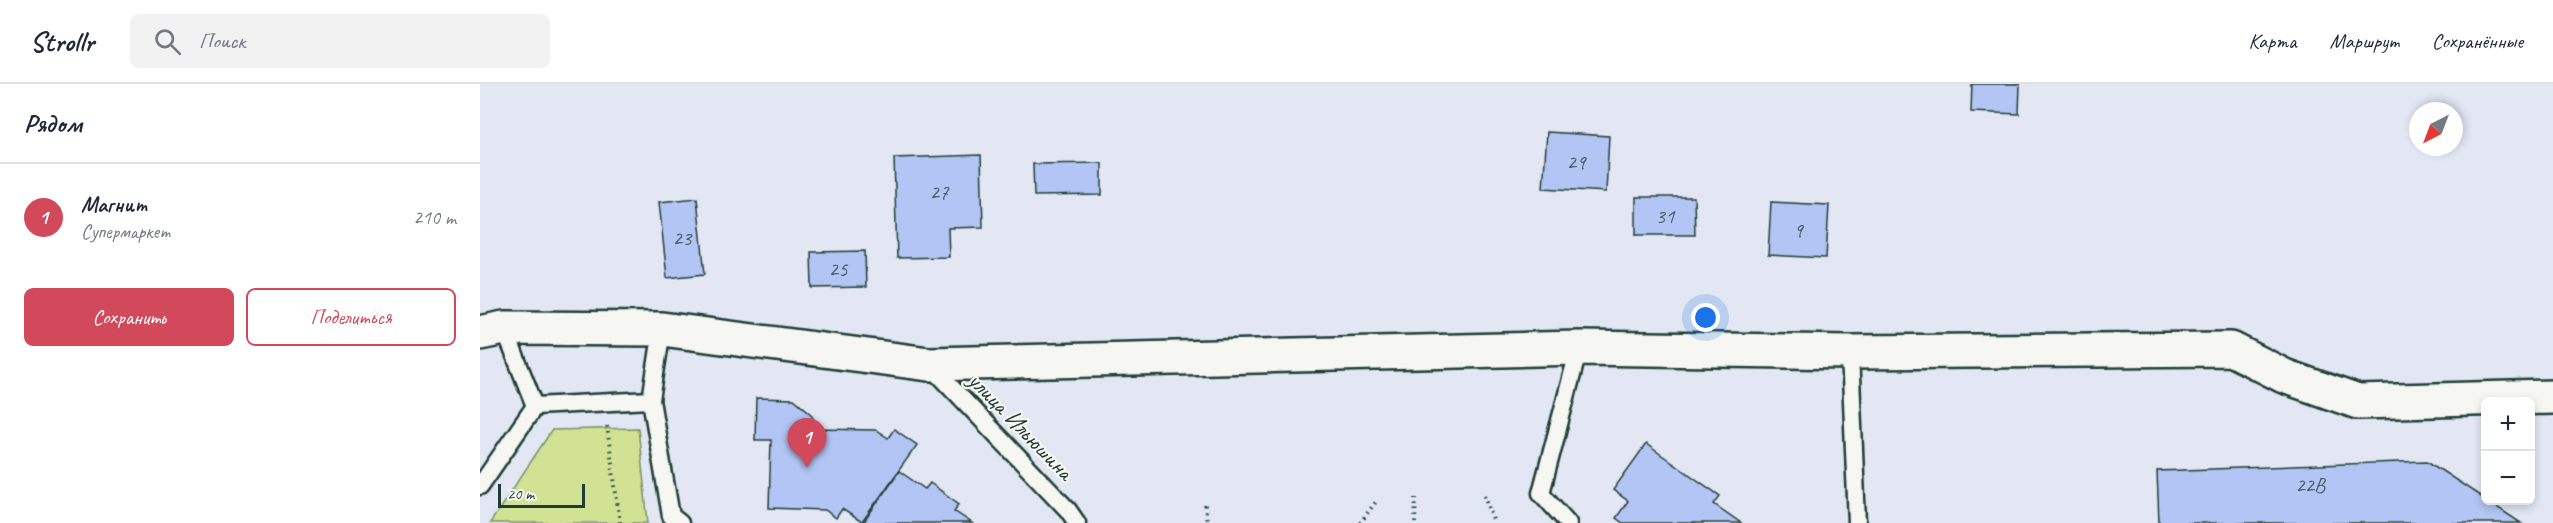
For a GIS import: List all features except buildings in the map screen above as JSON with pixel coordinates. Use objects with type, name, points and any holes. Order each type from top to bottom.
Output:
[{"type":"street","points":[[492,331],[662,329],[929,364],[1579,348],[1850,351],[2231,349],[2284,376],[2358,402],[2553,397]]},
{"type":"lane","points":[[662,329],[651,400],[671,516],[680,523]]},
{"type":"lane","points":[[492,331],[535,406]]},
{"type":"lane","points":[[1568,523],[1541,493],[1579,348]]},
{"type":"lane","points":[[1850,351],[1857,523]]},
{"type":"lane","name":"улица Ильюшина","points":[[929,364],[1068,510],[1077,523]]},
{"type":"lane","points":[[535,406],[651,400]]},
{"type":"lane","points":[[480,486],[535,406]]},
{"type":"path","points":[[604,403],[620,523]]},
{"type":"path","points":[[1485,495],[1494,523]]},
{"type":"path","points":[[1415,523],[1416,498]]},
{"type":"path","points":[[1360,523],[1378,499]]},
{"type":"path","points":[[1205,505],[1207,523]]},
{"type":"green space","points":[[638,428],[648,523],[490,523],[552,430]]},
{"type":"place","name":"Магнит","points":[[807,468]]}]
